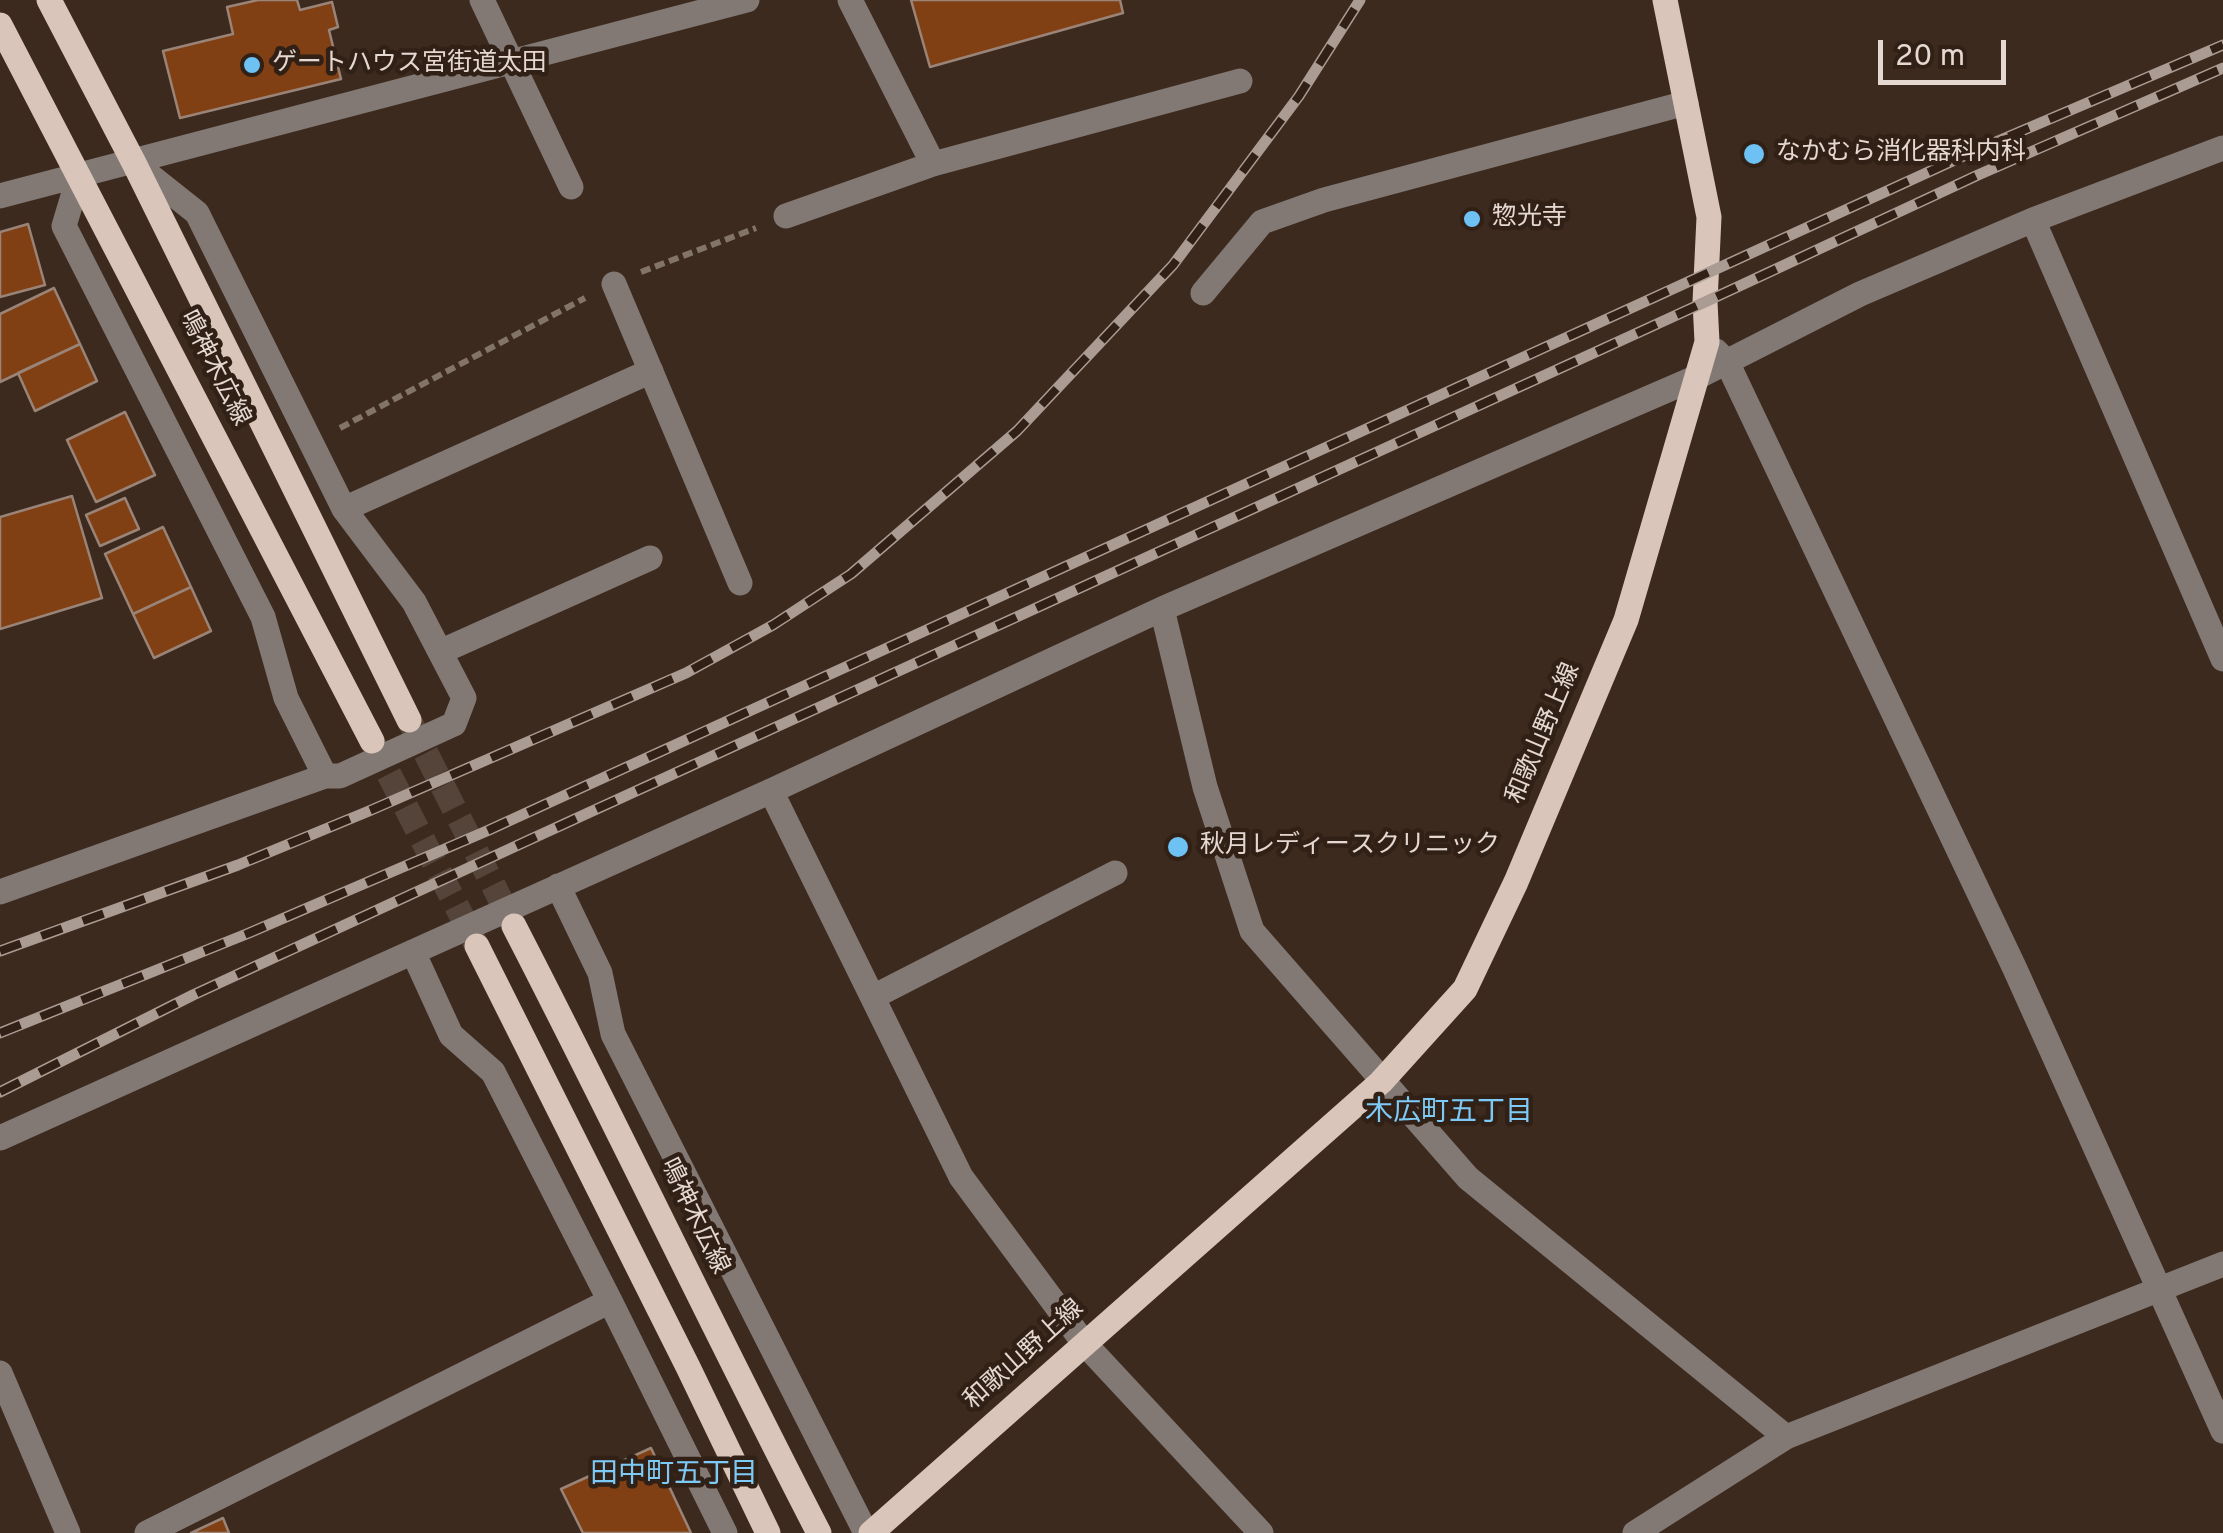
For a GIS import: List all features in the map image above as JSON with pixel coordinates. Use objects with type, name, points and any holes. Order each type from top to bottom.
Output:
[{"type":"main road","name":"鳴神木広線","points":[[49,0],[134,162],[409,720]]},
{"type":"main road","name":"和歌山野上線","points":[[869,1533],[1381,1082],[1464,989],[1516,882],[1626,620],[1707,342],[1710,218],[1665,0]]},
{"type":"main road","name":"鳴神木広線","points":[[0,25],[372,741]]},
{"type":"main road","name":"鳴神木広線","points":[[514,926],[818,1533]]},
{"type":"main road","points":[[476,946],[768,1533]]},
{"type":"street","points":[[482,0],[572,187]]},
{"type":"street","points":[[0,196],[748,0]]},
{"type":"street","points":[[850,0],[932,164]]},
{"type":"street","points":[[786,216],[932,164],[1240,81]]},
{"type":"street","points":[[1203,293],[1262,222],[1324,200],[1686,103]]},
{"type":"street","points":[[0,1138],[771,791],[1162,609],[1695,378],[1860,294],[2032,220],[2223,148]]},
{"type":"street","points":[[0,892],[325,776],[340,776],[454,724],[464,698],[414,602],[344,509],[196,213],[134,162]]},
{"type":"street","points":[[79,176],[64,226],[263,617],[286,698],[325,776]]},
{"type":"street","points":[[2032,220],[2223,659]]},
{"type":"street","points":[[614,284],[740,582]]},
{"type":"street","points":[[1707,342],[1727,362],[2015,968],[2223,1431]]},
{"type":"street","points":[[344,509],[651,371]]},
{"type":"street","points":[[440,652],[650,558]]},
{"type":"street","points":[[1162,609],[1205,787],[1252,932],[1468,1178],[1786,1437]]},
{"type":"street","points":[[771,791],[961,1177],[1084,1344],[1261,1533]]},
{"type":"street","points":[[873,997],[1115,873]]},
{"type":"street","points":[[558,886],[600,972],[614,1034],[869,1533]]},
{"type":"street","points":[[413,952],[452,1035],[492,1072],[725,1533]]},
{"type":"street","points":[[1635,1533],[1786,1437],[2223,1264]]},
{"type":"street","points":[[147,1533],[610,1301]]},
{"type":"street","points":[[0,1374],[68,1533]]},
{"type":"path","points":[[312,443],[596,292],[786,216]]},
{"type":"building","name":"ゲートハウス宮街道太田","points":[[258,0],[297,0],[300,10],[332,2],[338,27],[329,30],[341,79],[180,118],[163,51],[233,34],[227,7]]},
{"type":"building","points":[[911,0],[1120,0],[1123,13],[930,67]]},
{"type":"building","points":[[28,224],[45,285],[0,297],[0,232]]},
{"type":"building","points":[[54,288],[80,344],[0,382],[0,314]]},
{"type":"building","points":[[80,344],[97,381],[35,411],[18,373]]},
{"type":"building","points":[[125,412],[155,475],[96,502],[67,440]]},
{"type":"building","points":[[72,496],[102,598],[0,629],[0,517]]},
{"type":"building","points":[[125,498],[139,529],[100,546],[86,515]]},
{"type":"building","points":[[163,527],[191,587],[133,614],[105,554]]},
{"type":"building","points":[[191,587],[211,631],[154,658],[133,614]]},
{"type":"building","points":[[651,1448],[691,1533],[583,1533],[561,1489]]},
{"type":"building","points":[[223,1518],[229,1533],[191,1533]]},
{"type":"tunnel","points":[[409,720],[514,926]]},
{"type":"tunnel","points":[[372,741],[477,946]]},
{"type":"railway","points":[[0,951],[238,865],[686,673],[773,625],[851,574],[1017,431],[1173,265],[1299,96],[1360,0]]},
{"type":"railway","points":[[0,1033],[249,933],[489,830],[1970,153],[2223,45]]},
{"type":"railway","points":[[0,1092],[193,995],[529,840],[1978,175],[2223,68]]},
{"type":"place","name":"ゲートハウス宮街道太田","points":[[252,65]]},
{"type":"place","name":"なかむら消化器科内科","points":[[1754,154]]},
{"type":"place","name":"惣光寺","points":[[1472,219]]},
{"type":"place","name":"秋月レディースクリニック","points":[[1178,847]]},
{"type":"district","name":"木広町五丁目","points":[[1449,1114]]},
{"type":"district","name":"田中町五丁目","points":[[674,1476]]}]
